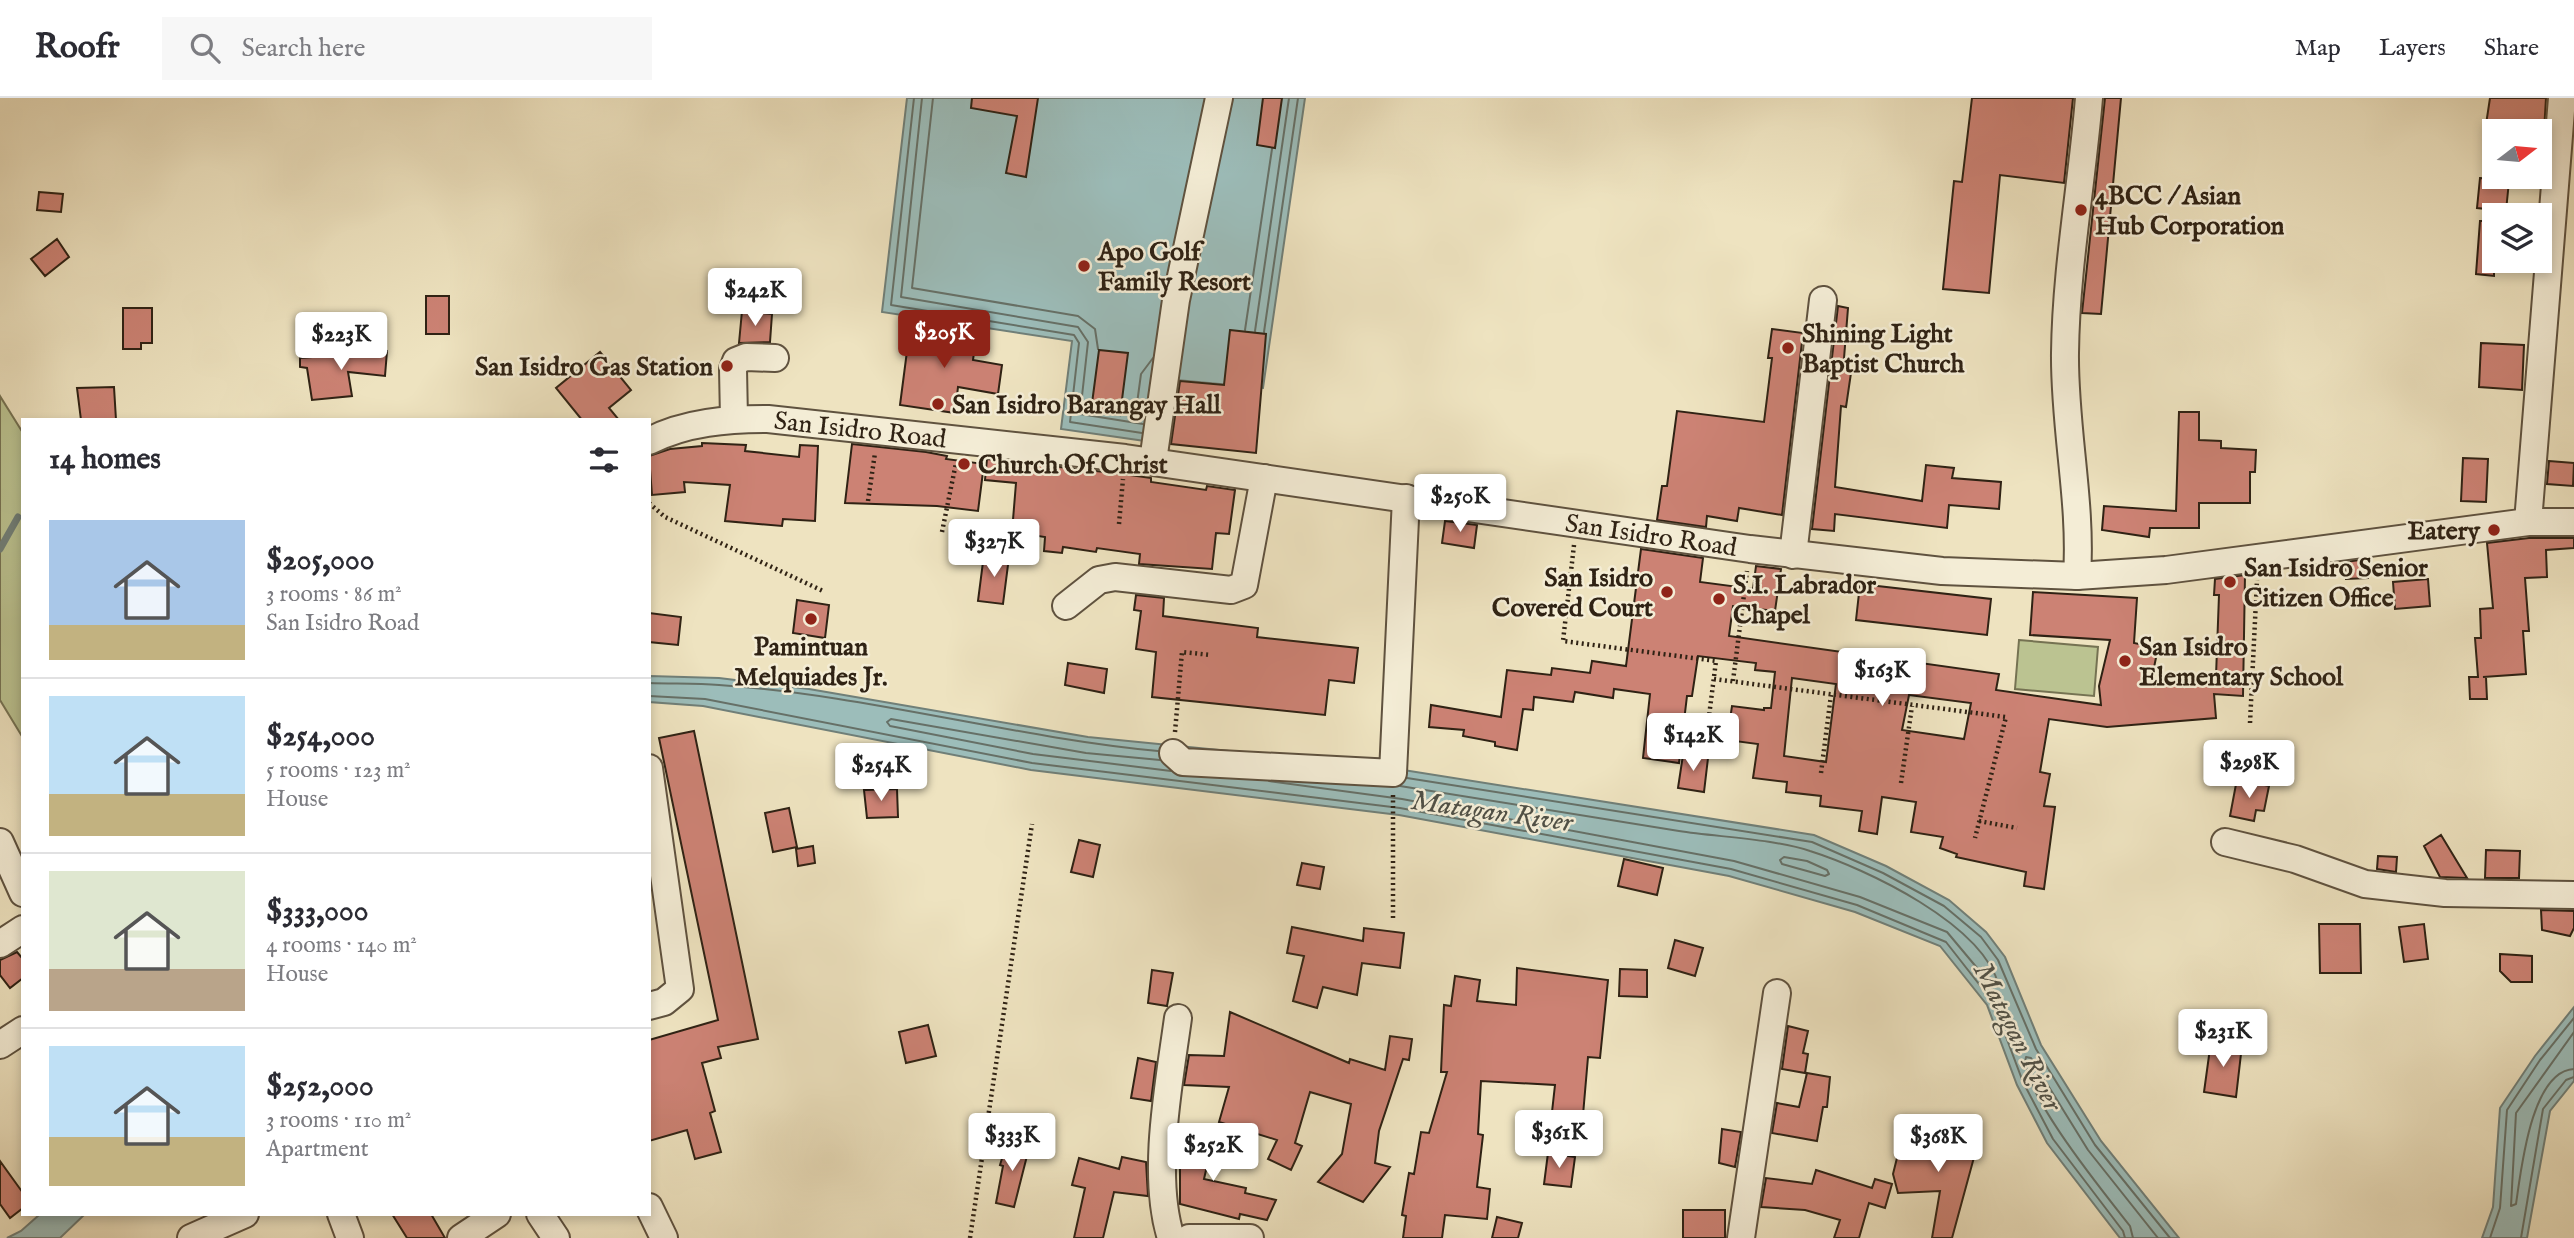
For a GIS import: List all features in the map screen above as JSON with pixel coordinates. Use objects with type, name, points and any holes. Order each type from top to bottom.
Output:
[{"type":"street","points":[[1153,461],[1176,300],[1219,98]]},
{"type":"street","points":[[2077,576],[2079,547],[2065,393],[2065,354],[2067,308],[2090,98]]},
{"type":"street","points":[[2528,522],[2563,223],[2561,98]]},
{"type":"street","points":[[1793,555],[1823,300]]},
{"type":"street","points":[[734,419],[733,369],[736,360],[746,357],[775,358]]},
{"type":"street","name":"San Isidro Road","points":[[651,440],[696,425],[734,419],[1125,457],[1750,550],[1942,571],[2077,576],[2166,570],[2528,522],[2574,522]]},
{"type":"street","points":[[1066,606],[1099,580],[1115,577],[1231,590],[1244,585],[1264,478]]},
{"type":"street","points":[[1173,753],[1183,762],[1393,773],[1406,498]]},
{"type":"street","points":[[651,782],[680,989],[664,1002],[651,1005]]},
{"type":"street","points":[[0,842],[21,889]]},
{"type":"street","points":[[2225,842],[2295,859],[2365,884],[2445,893],[2574,895]]},
{"type":"street","points":[[0,944],[21,930]]},
{"type":"street","points":[[1741,1238],[1777,993]]},
{"type":"street","points":[[1171,1238],[1163,1211],[1161,1182],[1178,1018]]},
{"type":"street","points":[[651,1211],[664,1238]]},
{"type":"street","points":[[191,1238],[240,1216]]},
{"type":"street","points":[[342,1216],[351,1238]]},
{"type":"street","points":[[461,1238],[494,1216]]},
{"type":"street","points":[[541,1216],[556,1238]]},
{"type":"street","points":[[1189,1238],[1250,1238]]},
{"type":"path","points":[[868,501],[878,432]]},
{"type":"path","points":[[942,533],[960,442]]},
{"type":"path","points":[[1119,524],[1125,457]]},
{"type":"path","points":[[651,504],[676,522],[823,591]]},
{"type":"path","points":[[1577,524],[1563,641],[1716,661],[1707,732]]},
{"type":"path","points":[[1733,681],[1750,550]]},
{"type":"path","points":[[2250,723],[2258,558]]},
{"type":"path","points":[[1173,753],[1182,652],[1211,655]]},
{"type":"path","points":[[1714,679],[2006,717],[1975,838]]},
{"type":"path","points":[[1821,773],[1831,695]]},
{"type":"path","points":[[1901,783],[1912,706]]},
{"type":"path","points":[[1393,789],[1393,920]]},
{"type":"path","points":[[1979,821],[2017,828]]},
{"type":"path","points":[[970,1238],[1032,824]]},
{"type":"green space","points":[[0,396],[21,430],[21,735],[0,700]]},
{"type":"green space","points":[[2019,640],[2098,647],[2094,696],[2015,689]]},
{"type":"water","name":"Apo Golf Family Resort","points":[[907,98],[1305,98],[1263,388],[1167,379],[1159,443],[1061,429],[1072,341],[882,312]]},
{"type":"water","name":"Matagan River","points":[[651,676],[719,678],[809,689],[1088,737],[1372,765],[1814,835],[1886,866],[1949,900],[1986,932],[2005,957],[2041,1045],[2101,1141],[2179,1238],[2120,1238],[2047,1143],[2017,1085],[1987,1005],[1940,946],[1855,912],[1729,876],[1399,815],[1031,770],[703,706],[651,702]]},
{"type":"water","points":[[2574,1007],[2574,1081],[2550,1111],[2527,1238],[2482,1238],[2493,1207],[2500,1108],[2535,1056]]},
{"type":"water","points":[[38,1216],[83,1216],[60,1238],[7,1238],[21,1231]]},
{"type":"building","points":[[972,98],[1038,98],[1026,177],[1006,173],[1017,116],[971,108]]},
{"type":"building","points":[[1263,98],[1282,98],[1275,148],[1257,145]]},
{"type":"building","points":[[1972,98],[2073,98],[2064,183],[2000,175],[1989,293],[1943,289],[1954,181],[1962,182]]},
{"type":"building","points":[[2105,98],[2121,98],[2101,314],[2082,313]]},
{"type":"building","points":[[2490,98],[2546,98],[2545,119],[2487,119]]},
{"type":"building","points":[[2480,178],[2482,189],[2508,189],[2507,203],[2482,203],[2482,209],[2477,208]]},
{"type":"building","points":[[39,192],[63,194],[61,212],[37,210]]},
{"type":"building","points":[[2482,221],[2482,273],[2494,273],[2494,276],[2476,274]]},
{"type":"building","points":[[57,239],[69,257],[45,276],[31,259]]},
{"type":"building","points":[[426,296],[449,296],[449,334],[426,334]]},
{"type":"building","points":[[1838,306],[1848,308],[1843,371],[1851,373],[1846,407],[1841,406],[1835,487],[1922,501],[1926,465],[1954,468],[1952,478],[2001,482],[1999,509],[1949,505],[1947,528],[1835,514],[1834,531],[1812,529]]},
{"type":"building","points":[[123,308],[152,308],[152,343],[141,343],[141,349],[123,349]]},
{"type":"building","points":[[742,311],[772,314],[770,342],[739,343]]},
{"type":"building","points":[[953,327],[977,331],[973,360],[1002,365],[998,394],[958,387],[955,413],[900,405],[910,328],[952,334]]},
{"type":"building","points":[[1772,329],[1803,333],[1782,515],[1739,508],[1737,521],[1707,516],[1706,527],[1657,520],[1662,486],[1667,486],[1677,411],[1764,422],[1772,358],[1768,358]]},
{"type":"building","points":[[1230,330],[1266,334],[1256,453],[1171,444],[1180,381],[1224,385]]},
{"type":"building","points":[[2481,343],[2524,345],[2522,390],[2479,387]]},
{"type":"building","points":[[363,349],[387,351],[385,376],[348,372],[352,396],[312,400],[307,368],[300,367],[300,358],[362,353]]},
{"type":"building","points":[[1099,350],[1128,353],[1120,415],[1091,411]]},
{"type":"building","points":[[600,352],[631,390],[609,408],[617,418],[580,418],[556,388]]},
{"type":"building","points":[[114,387],[116,418],[81,418],[77,388]]},
{"type":"building","points":[[2179,412],[2199,412],[2199,440],[2221,441],[2221,448],[2256,450],[2255,472],[2250,472],[2250,503],[2199,503],[2199,528],[2150,528],[2149,537],[2102,530],[2104,506],[2176,511]]},
{"type":"building","points":[[702,443],[746,445],[745,451],[799,457],[800,445],[818,446],[815,521],[783,519],[782,526],[725,521],[730,485],[684,482],[685,492],[652,495],[651,455],[670,449],[702,446]]},
{"type":"building","points":[[852,444],[926,452],[947,456],[946,459],[984,464],[978,511],[937,506],[845,503]]},
{"type":"building","points":[[2463,458],[2488,459],[2486,502],[2461,501]]},
{"type":"building","points":[[987,459],[1123,474],[1151,478],[1151,482],[1206,490],[1207,486],[1235,490],[1229,534],[1216,533],[1212,569],[1139,564],[1140,554],[1097,548],[1096,552],[1063,547],[1062,553],[1044,551],[1045,537],[1012,532],[1016,483],[985,480]]},
{"type":"building","points":[[2549,461],[2574,463],[2573,486],[2547,484]]},
{"type":"building","points":[[1445,521],[1477,525],[1474,548],[1442,543]]},
{"type":"building","points":[[2529,538],[2574,538],[2574,548],[2546,550],[2547,577],[2525,578],[2529,631],[2523,631],[2526,674],[2483,677],[2486,677],[2487,699],[2470,699],[2469,677],[2478,677],[2475,638],[2481,638],[2480,609],[2493,608],[2487,543]]},
{"type":"building","points":[[1641,549],[1703,558],[1700,582],[1753,589],[1756,566],[1781,569],[1775,611],[1733,606],[1729,636],[1999,674],[1996,690],[2101,705],[2099,686],[2110,640],[2030,635],[2033,592],[2137,598],[2134,643],[2158,648],[2151,682],[2216,676],[2219,595],[2214,595],[2215,579],[2245,575],[2243,696],[2214,694],[2216,718],[2107,727],[2049,719],[2040,772],[2050,774],[2044,806],[2055,807],[2044,889],[2024,886],[2026,872],[1956,857],[1957,854],[1940,848],[1943,837],[1911,832],[1916,802],[1882,797],[1877,834],[1859,831],[1862,811],[1820,806],[1821,796],[1786,792],[1787,782],[1753,778],[1758,744],[1727,740],[1732,706],[1764,710],[1771,708],[1775,672],[1755,670],[1756,663],[1698,656],[1692,696],[1687,696],[1679,763],[1643,758],[1650,694],[1614,689],[1613,698],[1575,692],[1573,702],[1534,697],[1533,710],[1523,709],[1517,750],[1495,746],[1495,742],[1463,736],[1464,730],[1429,727],[1431,705],[1501,717],[1507,670],[1551,675],[1552,668],[1590,673],[1592,661],[1626,666]],"holes":[[[1792,678],[1836,684],[1826,762],[1784,756]],[[1909,695],[1971,703],[1964,739],[1902,730]]]},
{"type":"building","points":[[984,554],[1009,557],[1003,604],[978,601]]},
{"type":"building","points":[[2367,559],[2368,578],[2346,579],[2345,562]]},
{"type":"building","points":[[2428,579],[2430,606],[2395,609],[2393,582]]},
{"type":"building","points":[[1860,584],[1991,599],[1987,635],[1856,620]]},
{"type":"building","points":[[1136,595],[1164,598],[1163,616],[1258,628],[1257,637],[1358,648],[1354,683],[1329,680],[1325,715],[1152,697],[1156,652],[1136,649],[1141,611],[1134,610]]},
{"type":"building","name":"Pamintuan Melquiades Jr.","points":[[797,600],[829,605],[825,638],[793,633]]},
{"type":"building","points":[[651,613],[681,617],[678,645],[651,642]]},
{"type":"building","points":[[1068,663],[1107,669],[1104,693],[1065,685]]},
{"type":"building","points":[[694,731],[758,1039],[718,1047],[721,1058],[702,1063],[715,1111],[710,1113],[721,1152],[695,1159],[687,1130],[651,1140],[651,1039],[718,1020],[659,738]]},
{"type":"building","points":[[1683,755],[1708,758],[1704,792],[1678,788]]},
{"type":"building","points":[[2237,779],[2269,786],[2264,811],[2256,810],[2254,821],[2230,816]]},
{"type":"building","points":[[897,789],[898,817],[867,818],[864,790]]},
{"type":"building","points":[[789,808],[797,847],[773,852],[765,813]]},
{"type":"building","points":[[2441,835],[2467,878],[2440,877],[2424,846]]},
{"type":"building","points":[[1079,840],[1100,845],[1093,877],[1071,872]]},
{"type":"building","points":[[813,846],[815,863],[798,866],[796,849]]},
{"type":"building","points":[[2486,850],[2520,851],[2519,878],[2485,878]]},
{"type":"building","points":[[2378,856],[2397,857],[2396,872],[2377,869]]},
{"type":"building","points":[[1624,859],[1663,868],[1657,895],[1618,886]]},
{"type":"building","points":[[1302,863],[1324,867],[1320,889],[1297,885]]},
{"type":"building","points":[[2541,910],[2574,911],[2574,928],[2570,936],[2542,930]]},
{"type":"building","points":[[2319,924],[2360,924],[2361,973],[2320,973]]},
{"type":"building","points":[[2424,924],[2428,959],[2404,962],[2399,927]]},
{"type":"building","points":[[1292,927],[1363,941],[1364,928],[1404,933],[1400,968],[1362,963],[1357,995],[1323,987],[1317,1008],[1293,1001],[1304,956],[1287,953]]},
{"type":"building","points":[[1675,940],[1703,948],[1695,976],[1668,968]]},
{"type":"building","points":[[17,952],[21,957],[21,980],[10,988],[0,975],[0,960]]},
{"type":"building","points":[[2500,954],[2532,956],[2532,982],[2511,982],[2500,971]]},
{"type":"building","points":[[1517,968],[1608,980],[1600,1058],[1588,1057],[1583,1115],[1552,1112],[1555,1085],[1481,1081],[1478,1134],[1483,1135],[1477,1187],[1490,1189],[1487,1219],[1445,1215],[1442,1238],[1403,1238],[1406,1216],[1402,1215],[1409,1173],[1414,1174],[1421,1132],[1429,1133],[1447,1072],[1441,1072],[1444,1005],[1451,1006],[1455,976],[1480,980],[1477,1001],[1516,1005]]},
{"type":"building","points":[[1620,969],[1647,970],[1647,997],[1619,996]]},
{"type":"building","points":[[1152,970],[1173,973],[1167,1006],[1148,1003]]},
{"type":"building","points":[[1230,1012],[1349,1063],[1350,1059],[1385,1070],[1390,1036],[1412,1039],[1409,1060],[1403,1059],[1379,1131],[1375,1163],[1390,1167],[1363,1202],[1318,1182],[1342,1154],[1351,1104],[1310,1092],[1295,1143],[1302,1146],[1291,1170],[1268,1159],[1277,1140],[1219,1122],[1229,1087],[1184,1085],[1189,1055],[1224,1056]]},
{"type":"building","points":[[928,1025],[936,1056],[906,1063],[899,1032]]},
{"type":"building","points":[[1788,1026],[1808,1031],[1803,1053],[1808,1054],[1805,1073],[1782,1069]]},
{"type":"building","points":[[2211,1041],[2242,1045],[2236,1097],[2204,1092]]},
{"type":"building","points":[[1138,1058],[1156,1062],[1151,1101],[1131,1098]]},
{"type":"building","points":[[1807,1073],[1830,1077],[1827,1107],[1823,1107],[1817,1141],[1772,1133],[1777,1103],[1799,1107]]},
{"type":"building","points":[[1180,1127],[1214,1135],[1204,1179],[1246,1188],[1245,1193],[1276,1200],[1267,1220],[1240,1214],[1239,1219],[1180,1204]]},
{"type":"building","points":[[1938,1127],[1979,1139],[1952,1238],[1932,1238],[1940,1191],[1898,1193],[1893,1174],[1902,1138],[1933,1146]]},
{"type":"building","points":[[1722,1129],[1741,1132],[1735,1167],[1719,1163]]},
{"type":"building","points":[[1007,1142],[1029,1148],[1014,1207],[996,1203],[1003,1166],[1000,1165]]},
{"type":"building","points":[[1548,1153],[1575,1157],[1571,1187],[1544,1184]]},
{"type":"building","points":[[1122,1157],[1146,1162],[1148,1196],[1114,1192],[1103,1238],[1074,1238],[1085,1188],[1072,1185],[1079,1158],[1119,1169]]},
{"type":"building","points":[[0,1161],[21,1190],[21,1210],[10,1218],[0,1204]]},
{"type":"building","points":[[1816,1170],[1872,1188],[1875,1179],[1892,1184],[1885,1208],[1869,1203],[1859,1238],[1834,1238],[1840,1220],[1805,1210],[1761,1207],[1766,1178],[1812,1184]]},
{"type":"building","points":[[1683,1210],[1725,1210],[1725,1238],[1683,1238]]},
{"type":"building","points":[[393,1216],[432,1216],[445,1238],[407,1238]]},
{"type":"building","points":[[1497,1217],[1522,1223],[1518,1238],[1492,1238]]},
{"type":"waterway","points":[[0,549],[18,517]]},
{"type":"place","name":"4BCC / Asian Hub Corporation","points":[[2081,210]]},
{"type":"place","name":"Apo Golf Family Resort","points":[[1084,266]]},
{"type":"place","name":"Shining Light Baptist Church","points":[[1788,348]]},
{"type":"place","name":"San Isidro Gas Station","points":[[727,366]]},
{"type":"place","name":"San Isidro Barangay Hall","points":[[938,404]]},
{"type":"place","name":"Church Of Christ","points":[[964,464]]},
{"type":"place","name":"Eatery","points":[[2494,530]]},
{"type":"place","name":"San Isidro Senior Citizen Office","points":[[2230,582]]},
{"type":"place","name":"San Isidro Covered Court","points":[[1667,592]]},
{"type":"place","name":"S.I. Labrador Chapel","points":[[1719,599]]},
{"type":"place","name":"Pamintuan Melquiades Jr.","points":[[811,619]]},
{"type":"place","name":"San Isidro Elementary School","points":[[2125,661]]}]
